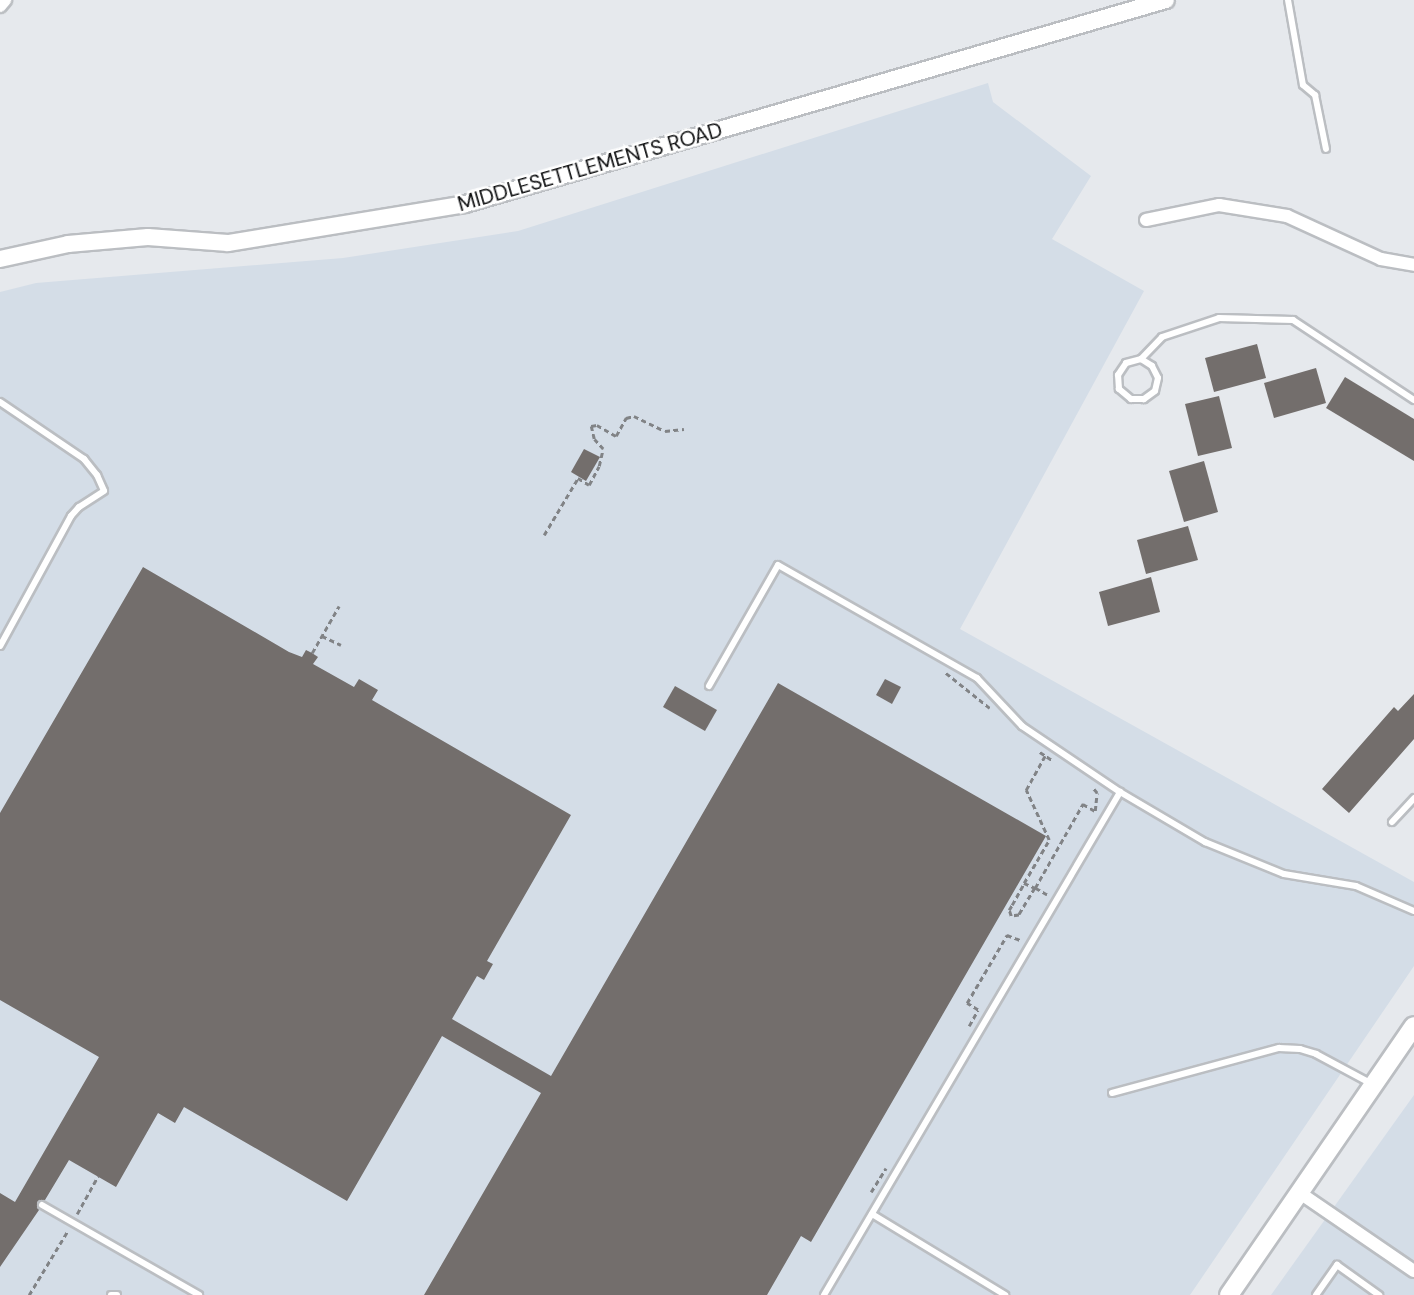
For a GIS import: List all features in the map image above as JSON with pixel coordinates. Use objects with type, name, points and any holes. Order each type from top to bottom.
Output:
[{"type":"main road","points":[[1229,1295],[1414,1026]]},
{"type":"street","points":[[0,6],[5,0]]},
{"type":"street","name":"MIDDLESETTLEMENTS ROAD","points":[[0,259],[68,244],[148,237],[228,243],[465,204],[1166,0]]},
{"type":"street","points":[[1146,220],[1219,205],[1287,216],[1381,259],[1414,265]]},
{"type":"street","points":[[1300,1193],[1414,1272]]},
{"type":"lane","points":[[1288,0],[1303,85],[1315,95],[1326,149]]},
{"type":"lane","points":[[1140,359],[1152,366],[1158,378],[1155,391],[1144,399],[1131,399],[1119,389],[1118,374],[1126,363],[1140,359],[1162,337],[1219,318],[1293,320],[1414,400]]},
{"type":"lane","points":[[0,402],[84,459],[97,475],[104,491],[79,507],[71,516],[0,646]]},
{"type":"lane","points":[[709,685],[778,565],[977,677],[1023,726],[1120,792],[1205,842],[1246,861],[1284,874],[1356,887],[1414,911]]},
{"type":"lane","points":[[824,1295],[1120,792]]},
{"type":"lane","points":[[1392,822],[1414,798]]},
{"type":"lane","points":[[1112,1093],[1279,1048],[1300,1049],[1316,1054],[1374,1085]]},
{"type":"lane","points":[[42,1205],[199,1295]]},
{"type":"lane","points":[[872,1214],[1005,1295]]},
{"type":"lane","points":[[1316,1295],[1337,1265],[1379,1295]]},
{"type":"lane","points":[[111,1295],[117,1295]]},
{"type":"path","points":[[544,535],[578,478],[589,485],[599,466],[604,449],[594,439],[591,426],[597,425],[616,436],[626,418],[634,416],[665,431],[684,429]]},
{"type":"path","points":[[312,653],[339,606]]},
{"type":"path","points":[[322,636],[341,645]]},
{"type":"path","points":[[946,673],[993,711]]},
{"type":"path","points":[[1034,747],[1055,761]]},
{"type":"path","points":[[1045,756],[1026,790],[1049,840],[1009,909],[1011,916],[1019,915],[1083,804],[1095,811],[1097,793],[1092,787]]},
{"type":"path","points":[[1024,883],[1047,894]]},
{"type":"path","points":[[965,1033],[978,1010],[967,1003],[1007,934],[1019,942],[1026,930]]},
{"type":"path","points":[[871,1192],[891,1159]]},
{"type":"path","points":[[29,1295],[98,1177]]},
{"type":"shaded area","points":[[988,83],[993,102],[1091,176],[1052,239],[1144,291],[960,629],[1414,882],[1414,966],[1190,1295],[0,1295],[0,292],[36,283],[343,258],[518,231]]},
{"type":"shaded area","points":[[1414,1095],[1414,1295],[1271,1295]]},
{"type":"building","points":[[1257,344],[1266,378],[1214,392],[1205,358]]},
{"type":"building","points":[[1316,368],[1326,403],[1274,418],[1264,383]]},
{"type":"building","points":[[1345,377],[1414,419],[1414,461],[1326,408]]},
{"type":"building","points":[[1219,396],[1232,448],[1198,456],[1185,404]]},
{"type":"building","points":[[584,449],[600,457],[586,481],[571,472]]},
{"type":"building","points":[[1204,461],[1218,512],[1184,522],[1169,471]]},
{"type":"building","points":[[1188,526],[1198,560],[1146,574],[1137,540]]},
{"type":"building","points":[[143,567],[289,652],[302,657],[306,650],[312,653],[318,657],[313,664],[354,687],[359,679],[378,690],[372,700],[571,815],[487,961],[493,964],[484,980],[477,976],[452,1019],[551,1076],[778,683],[1046,836],[811,1242],[801,1236],[767,1295],[424,1295],[541,1093],[442,1036],[347,1201],[184,1107],[175,1123],[158,1113],[116,1187],[69,1160],[45,1200],[37,1202],[39,1210],[0,1267],[0,1193],[15,1202],[99,1057],[0,1000],[0,813]]},
{"type":"building","points":[[1151,577],[1160,612],[1108,626],[1099,592]]},
{"type":"building","points":[[885,679],[901,687],[892,704],[876,695]]},
{"type":"building","points":[[675,686],[717,710],[705,731],[663,707]]},
{"type":"building","points":[[1414,694],[1414,739],[1349,813],[1322,789],[1394,707],[1398,711]]}]
